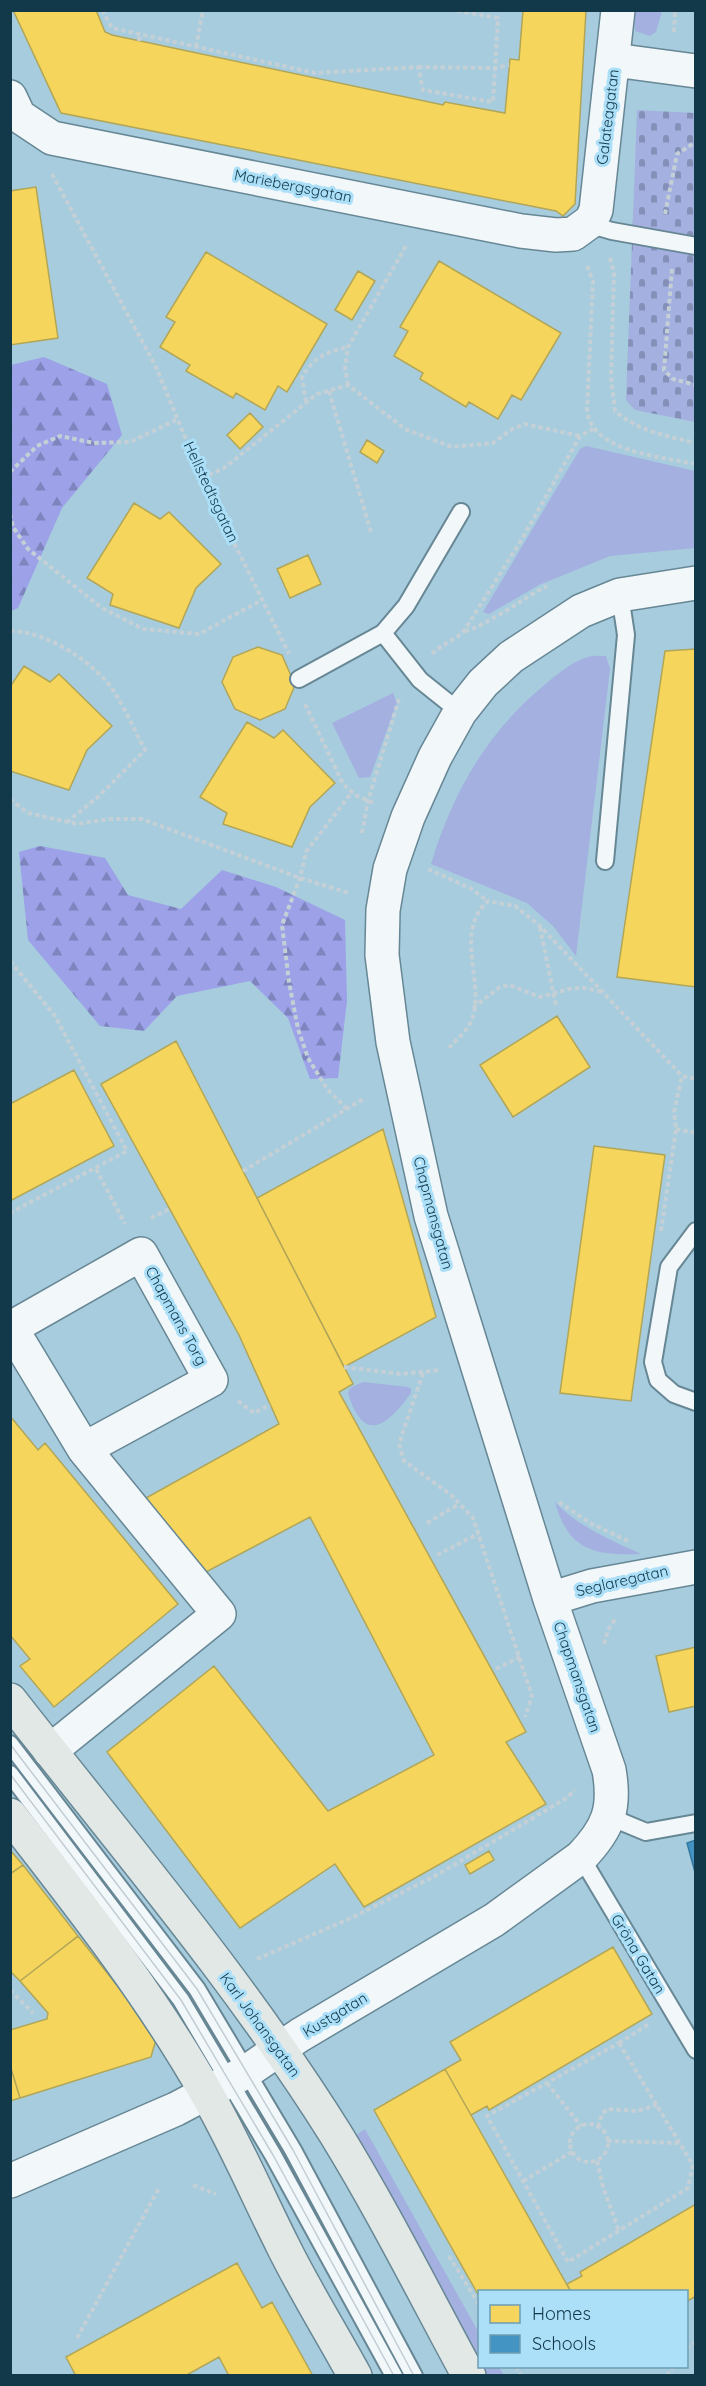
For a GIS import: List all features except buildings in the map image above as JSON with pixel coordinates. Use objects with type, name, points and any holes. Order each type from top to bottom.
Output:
[{"type":"street","name":"Galateagatan","points":[[601,226],[596,210],[618,10]]},
{"type":"street","points":[[614,60],[696,71]]},
{"type":"street","name":"Mariebergsgatan","points":[[10,97],[19,116],[52,138],[521,231],[556,235],[573,234],[601,226]]},
{"type":"street","name":"Chapmansgatan","points":[[581,1857],[598,1840],[609,1816],[613,1793],[609,1770],[550,1599],[431,1216],[393,1042],[382,955],[383,910],[390,869],[408,818],[435,757],[460,712],[483,683],[512,657],[581,611],[620,595],[696,584]]},
{"type":"street","name":"Chapmans Torg","points":[[50,1751],[219,1614],[84,1449],[10,1328],[141,1254],[211,1380],[84,1449]]},
{"type":"street","name":"Seglaregatan","points":[[550,1599],[592,1586],[696,1567]]},
{"type":"street","name":"Karl Johansgatan","points":[[10,1700],[222,1972],[279,2050],[336,2134],[469,2376]]},
{"type":"street","points":[[10,1815],[85,1911],[157,2013],[227,2082],[241,2156],[282,2246],[355,2376]]},
{"type":"street","name":"Kustgatan","points":[[10,2181],[227,2082],[494,1920],[581,1857]]},
{"type":"lane","points":[[601,226],[696,246]]},
{"type":"lane","points":[[299,679],[383,633],[406,606],[461,512]]},
{"type":"lane","points":[[605,861],[626,635],[620,595]]},
{"type":"lane","points":[[383,633],[420,680],[460,712]]},
{"type":"lane","points":[[696,1231],[669,1266],[652,1362],[658,1380],[674,1394],[696,1402]]},
{"type":"lane","points":[[10,1744],[197,1989],[227,2082],[293,2150],[414,2376]]},
{"type":"lane","points":[[10,1774],[181,2000],[394,2376]]},
{"type":"lane","points":[[609,1816],[646,1832],[670,1830],[696,1823]]},
{"type":"lane","name":"Gröna Gatan","points":[[581,1857],[696,2050]]},
{"type":"path","points":[[102,10],[112,28],[315,73],[418,67],[495,68],[509,65]]},
{"type":"path","points":[[196,47],[203,10]]},
{"type":"path","points":[[418,67],[423,90],[493,102],[498,18],[453,10]]},
{"type":"path","points":[[139,41],[140,34]]},
{"type":"path","name":"Hellstedtsgatan","points":[[52,138],[45,160],[156,367],[202,478],[299,679],[305,705],[343,784],[368,801],[408,818]]},
{"type":"path","points":[[696,142],[677,154],[665,213],[669,241],[664,370],[673,379],[696,385]]},
{"type":"path","points":[[601,226],[604,247],[614,272],[610,377],[615,411],[634,425],[654,433],[696,443]]},
{"type":"path","points":[[412,237],[348,347],[345,368],[348,385],[405,429],[452,447],[493,443],[512,429],[525,424],[580,436]]},
{"type":"path","points":[[584,260],[593,281],[587,410],[593,429],[611,442],[637,452],[696,464]]},
{"type":"path","points":[[306,402],[302,376],[310,363],[324,353],[348,347]]},
{"type":"path","points":[[202,478],[224,468],[317,394],[348,385]]},
{"type":"path","points":[[329,391],[371,532]]},
{"type":"path","points":[[10,472],[37,446],[60,436],[94,443],[130,442],[178,419]]},
{"type":"path","points":[[522,539],[580,436],[593,429]]},
{"type":"path","points":[[10,514],[13,527],[28,549],[102,608],[143,629],[199,634],[262,600]]},
{"type":"path","points":[[10,631],[55,642],[81,658],[114,691],[145,750],[99,796],[66,822]]},
{"type":"path","points":[[346,1109],[327,1089],[308,1058],[294,1011],[282,925],[300,878],[306,852],[352,792]]},
{"type":"path","points":[[10,798],[28,813],[77,824],[109,819],[142,819],[349,895],[351,883]]},
{"type":"path","points":[[361,836],[368,801]]},
{"type":"path","points":[[429,861],[427,868],[470,888],[488,901],[515,906],[540,926],[682,1076],[696,1079]]},
{"type":"path","points":[[449,1048],[469,1026],[474,982],[471,937],[480,908],[488,901]]},
{"type":"path","points":[[540,926],[556,1006]]},
{"type":"path","points":[[10,961],[55,1016],[127,1151],[10,1213]]},
{"type":"path","points":[[472,1008],[500,987],[509,985],[540,997],[569,989],[584,988],[604,992]]},
{"type":"path","points":[[669,1266],[660,1236],[676,1129],[674,1112],[682,1076]]},
{"type":"path","points":[[243,1171],[365,1098]]},
{"type":"path","points":[[676,1129],[696,1133]]},
{"type":"path","points":[[96,1168],[141,1254]]},
{"type":"path","points":[[344,1367],[401,1374],[444,1369]]},
{"type":"path","points":[[423,1373],[399,1444],[404,1461],[459,1504],[473,1518],[532,1696],[525,1717]]},
{"type":"path","points":[[254,1413],[270,1405]]},
{"type":"path","points":[[552,1495],[590,1523],[638,1547]]},
{"type":"path","points":[[427,1523],[459,1504]]},
{"type":"path","points":[[437,1555],[478,1534]]},
{"type":"path","points":[[604,1652],[608,1630],[617,1616]]},
{"type":"path","points":[[496,1669],[520,1657]]},
{"type":"path","points":[[222,1972],[351,1917],[435,1876],[565,1799],[577,1787]]},
{"type":"path","points":[[10,1990],[33,2013]]},
{"type":"path","points":[[620,2043],[694,2164],[688,2188],[568,2262],[487,2116],[645,2027]]},
{"type":"path","points":[[547,2083],[581,2127]]},
{"type":"path","points":[[572,2152],[585,2162],[597,2161],[605,2153],[607,2141],[598,2127],[602,2114],[608,2109],[637,2111],[657,2105]]},
{"type":"path","points":[[572,2152],[572,2134],[581,2127],[598,2127]]},
{"type":"path","points":[[607,2141],[680,2143]]},
{"type":"path","points":[[523,2181],[572,2152]]},
{"type":"path","points":[[597,2161],[603,2187],[619,2231]]},
{"type":"path","points":[[193,2185],[220,2196]]},
{"type":"path","points":[[77,2338],[159,2188]]},
{"type":"green space","points":[[634,11],[662,11],[656,32],[650,36],[635,31]]},
{"type":"green space","points":[[637,110],[695,113],[695,422],[635,410],[626,400]]},
{"type":"green space","points":[[44,357],[107,384],[122,435],[62,508],[18,608],[11,611],[11,365]]},
{"type":"green space","points":[[586,446],[695,471],[695,548],[610,556],[539,585],[489,614],[483,612],[580,449]]},
{"type":"green space","points":[[590,656],[606,656],[610,669],[576,956],[553,926],[527,903],[431,864],[449,813],[473,767],[504,725],[522,705],[558,674]]},
{"type":"green space","points":[[393,693],[397,703],[370,777],[359,778],[332,723]]},
{"type":"green space","points":[[40,846],[105,858],[128,895],[181,909],[222,870],[276,887],[345,920],[347,1001],[338,1078],[310,1079],[288,1018],[250,981],[177,996],[144,1031],[100,1026],[28,940],[19,852]]},
{"type":"green space","points":[[363,1382],[408,1387],[411,1393],[394,1414],[385,1421],[377,1425],[369,1425],[361,1420],[354,1410],[348,1393],[350,1388]]},
{"type":"green space","points":[[555,1502],[584,1525],[641,1554],[610,1553],[585,1547],[567,1531]]},
{"type":"green space","points":[[365,2129],[478,2331],[478,2364],[352,2138]]},
{"type":"green space","points":[[480,2368],[500,2368],[504,2375],[484,2375]]},
{"type":"tram line","points":[[10,1744],[197,1989],[293,2150],[414,2376]]},
{"type":"tram line","points":[[10,1774],[181,2000],[273,2155],[394,2376]]}]
